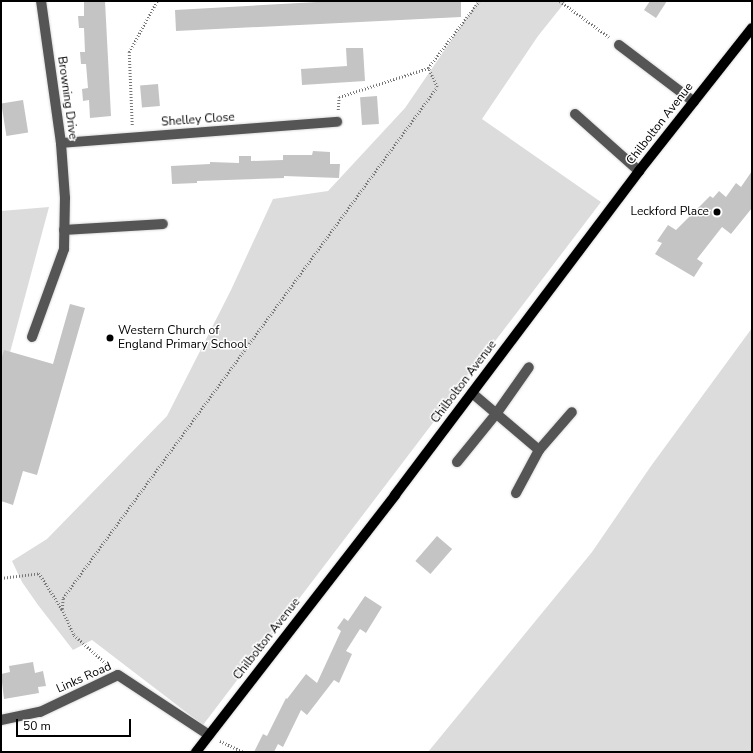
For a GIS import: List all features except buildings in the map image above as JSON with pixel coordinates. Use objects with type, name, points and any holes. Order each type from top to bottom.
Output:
[{"type":"main road","name":"Chilbolton Avenue","points":[[196,752],[472,393],[639,171],[752,28]]},
{"type":"street","name":"Browning Drive","points":[[32,337],[64,249],[65,198],[61,143],[41,1]]},
{"type":"street","points":[[619,45],[694,102]]},
{"type":"street","points":[[575,114],[639,171]]},
{"type":"street","name":"Shelley Close","points":[[61,143],[337,122]]},
{"type":"street","points":[[64,230],[163,224]]},
{"type":"street","points":[[457,462],[496,414],[529,368]]},
{"type":"street","points":[[472,393],[539,450]]},
{"type":"street","points":[[516,493],[539,450],[572,412]]},
{"type":"street","name":"Links Road","points":[[1,720],[40,712],[118,675],[209,735]]},
{"type":"path","points":[[132,138],[129,52],[157,1]]},
{"type":"path","points":[[337,122],[340,97],[428,68],[479,1]]},
{"type":"path","points":[[560,1],[619,45]]},
{"type":"path","points":[[62,609],[63,598],[437,87],[428,68]]},
{"type":"path","points":[[1,578],[39,573],[62,609],[74,635],[118,675]]},
{"type":"path","points":[[209,735],[244,752]]},
{"type":"shaded area","points":[[478,1],[566,1],[538,36],[482,119],[601,202],[203,725],[92,640],[73,650],[22,582],[12,561],[47,539],[167,416],[231,290],[273,199],[328,191],[405,108]]},
{"type":"shaded area","points":[[49,207],[1,386],[1,211]]},
{"type":"shaded area","points":[[752,328],[752,752],[428,752],[592,552],[651,466]]},
{"type":"place","name":"Leckford Place","points":[[717,212]]},
{"type":"place","name":"Western Church of England Primary School","points":[[110,338]]}]
